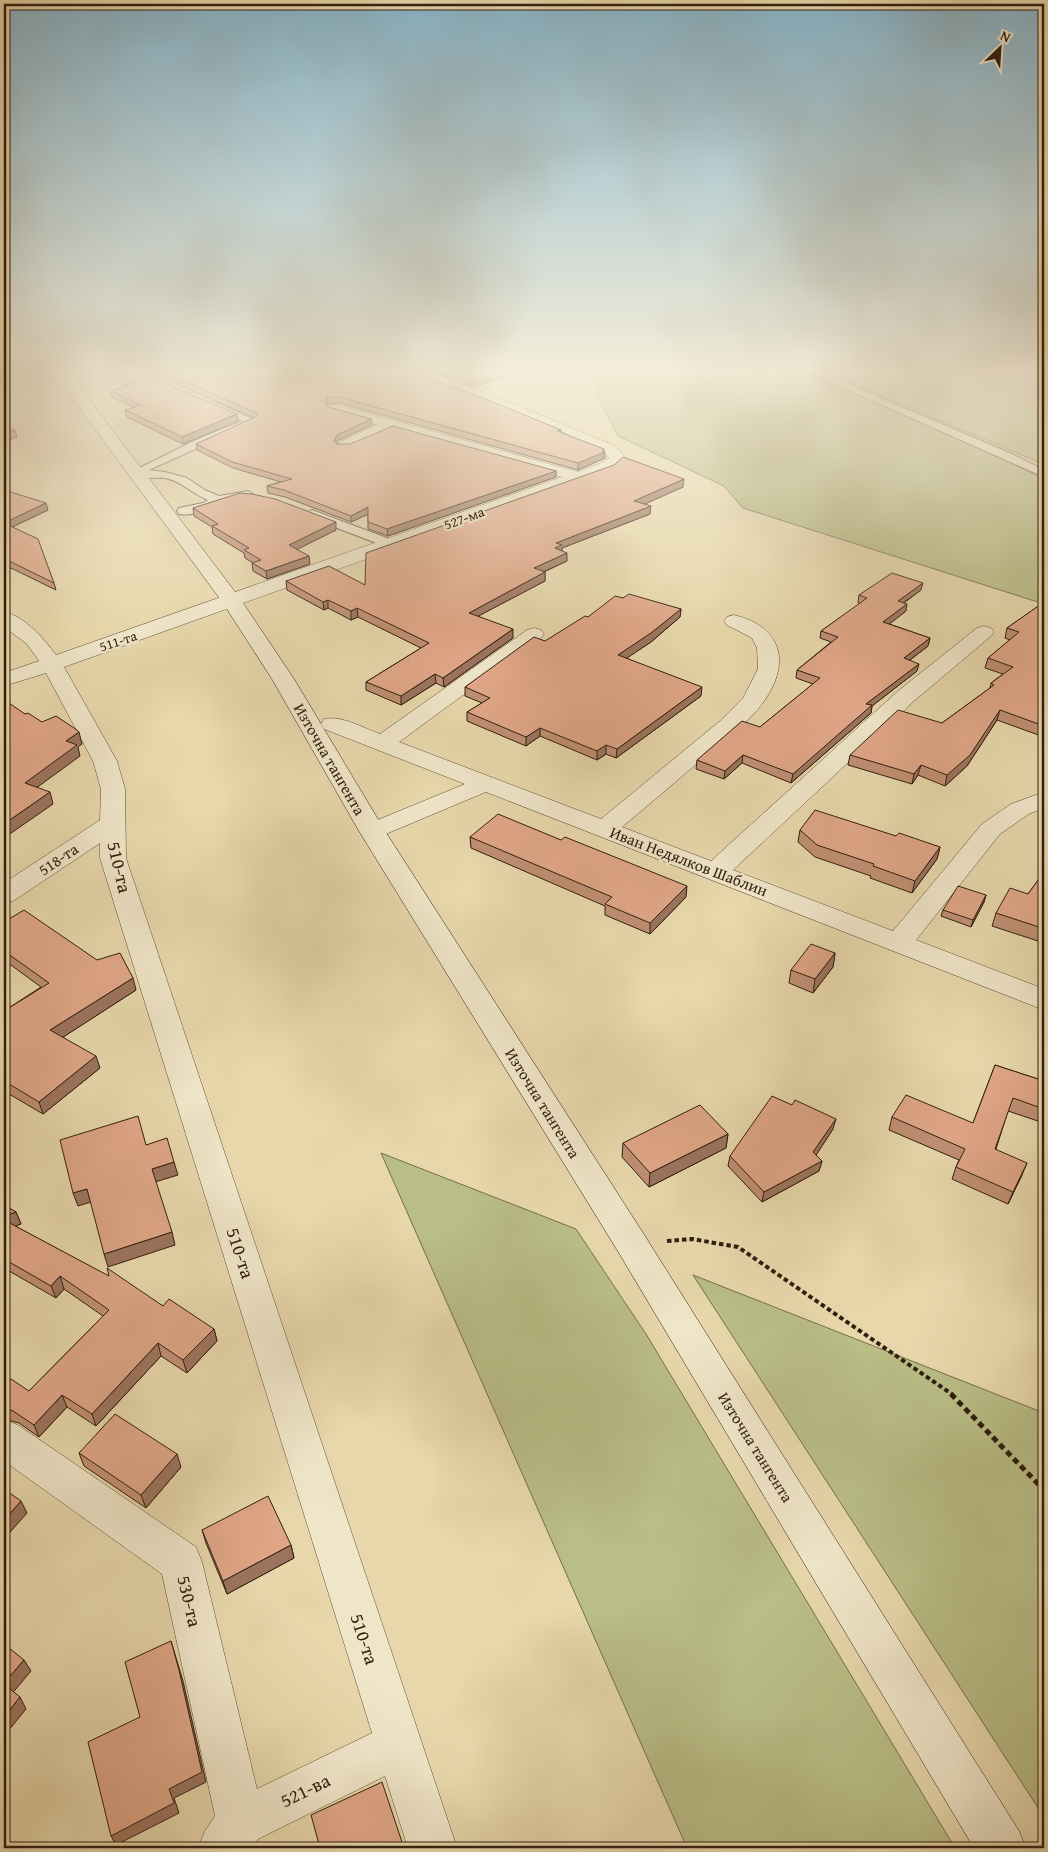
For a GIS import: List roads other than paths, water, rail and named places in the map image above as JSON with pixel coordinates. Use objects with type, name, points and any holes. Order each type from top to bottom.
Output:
[{"type":"street","name":"Източна тангента","points":[[122,455],[232,601],[283,679],[372,831],[631,1243],[1002,1848]]},
{"type":"street","points":[[507,455],[578,477]]},
{"type":"street","name":"527-ма","points":[[232,601],[607,467],[619,459],[615,455]]},
{"type":"street","name":"511-та","points":[[4,680],[232,601]]},
{"type":"street","name":"510-та","points":[[4,618],[34,640],[51,663],[105,761],[113,789],[114,858],[432,1848]]},
{"type":"street","points":[[604,829],[728,726],[754,701],[769,668],[766,648],[760,634],[734,620]]},
{"type":"street","points":[[715,872],[906,696],[984,632]]},
{"type":"street","points":[[383,743],[534,634]]},
{"type":"street","name":"Иван Недялков Шаблин","points":[[332,724],[1044,1000]]},
{"type":"street","points":[[372,831],[488,783]]},
{"type":"street","points":[[898,943],[991,829],[1020,809],[1044,799]]},
{"type":"street","name":"518-та","points":[[4,895],[112,823]]},
{"type":"street","name":"530-та","points":[[4,1438],[181,1562],[232,1835]]},
{"type":"street","name":"521-ва","points":[[232,1835],[399,1744]]},
{"type":"lane","points":[[135,473],[172,455]]},
{"type":"lane","points":[[1006,455],[1044,474]]},
{"type":"lane","points":[[135,473],[165,475],[183,480],[218,500]]},
{"type":"lane","points":[[183,512],[240,495],[257,496]]},
{"type":"lane","points":[[301,510],[391,544]]}]
